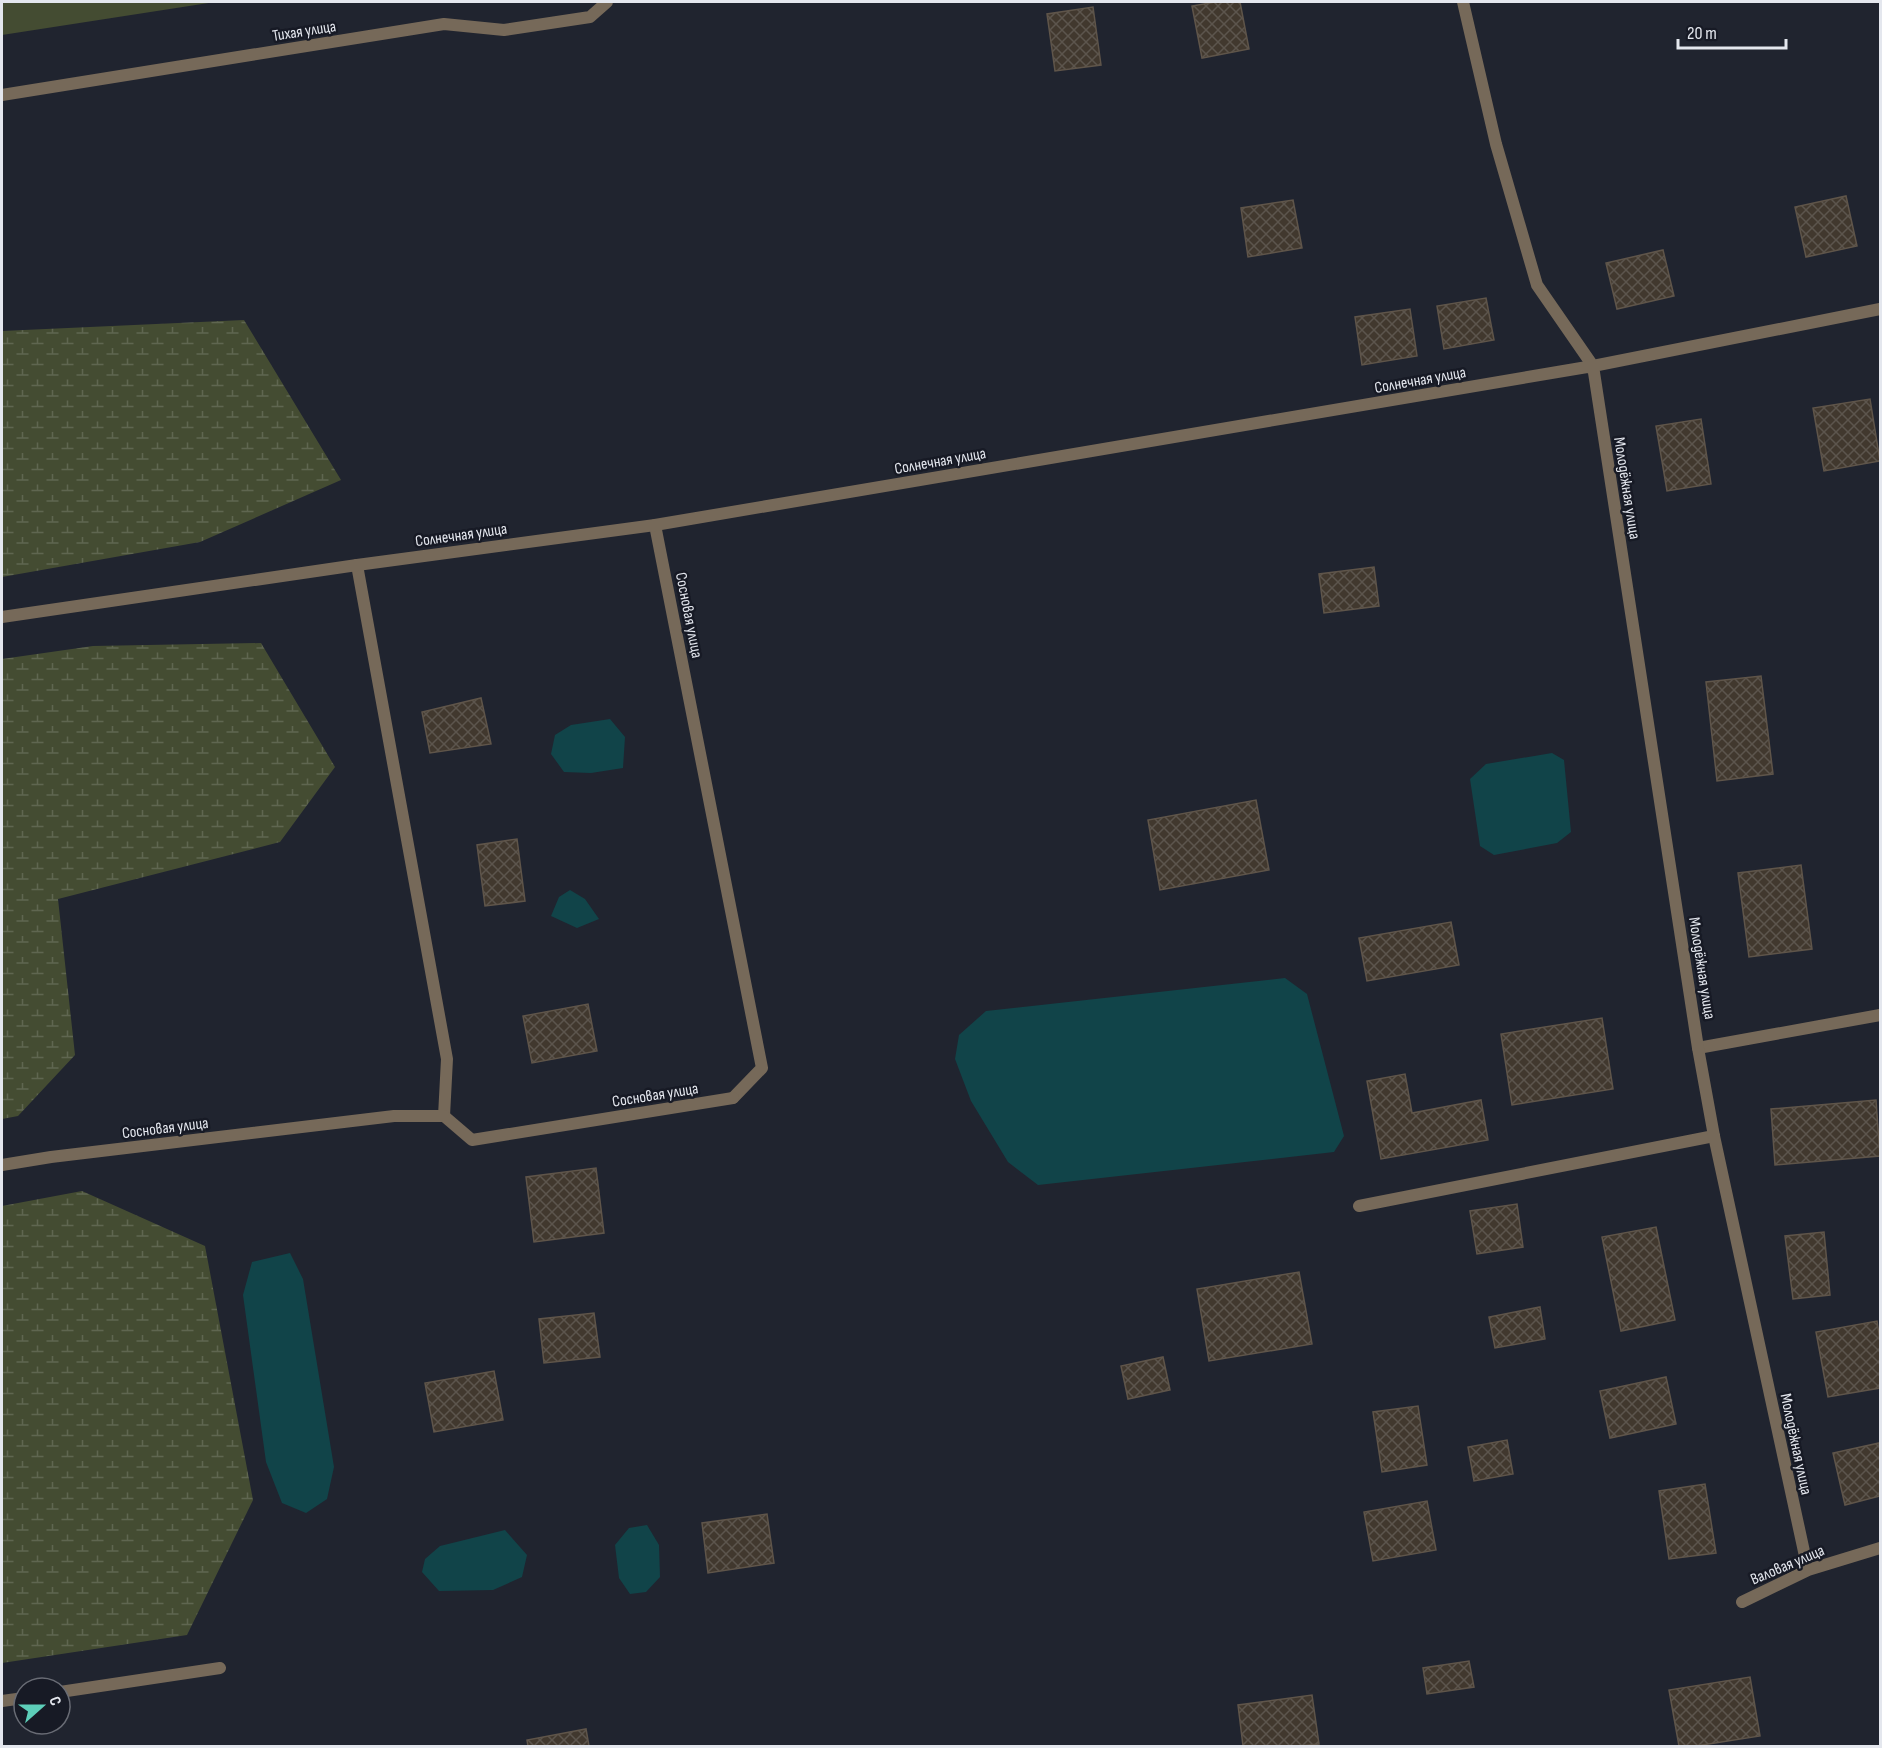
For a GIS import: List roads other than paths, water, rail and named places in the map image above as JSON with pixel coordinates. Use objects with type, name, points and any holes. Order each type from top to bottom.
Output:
[{"type":"street","name":"Тихая улица","points":[[2,95],[444,24],[504,30],[590,17],[608,2]]},
{"type":"street","points":[[1463,2],[1496,144],[1537,285],[1593,366]]},
{"type":"street","name":"Солнечная улица","points":[[2,617],[357,565],[655,525],[1593,366],[1881,309]]},
{"type":"street","name":"Молодёжная улица","points":[[1593,366],[1698,1048],[1714,1136],[1808,1570]]},
{"type":"street","name":"Сосновая улица","points":[[2,1165],[51,1157],[394,1116],[444,1116],[472,1140],[733,1098],[762,1068],[655,525]]},
{"type":"street","points":[[357,565],[447,1059],[444,1116]]},
{"type":"street","points":[[1698,1048],[1881,1015]]},
{"type":"street","points":[[1359,1206],[1714,1136]]},
{"type":"street","name":"Валовая улица","points":[[1742,1602],[1808,1570],[1881,1548]]},
{"type":"street","points":[[72,1690],[220,1668]]}]
